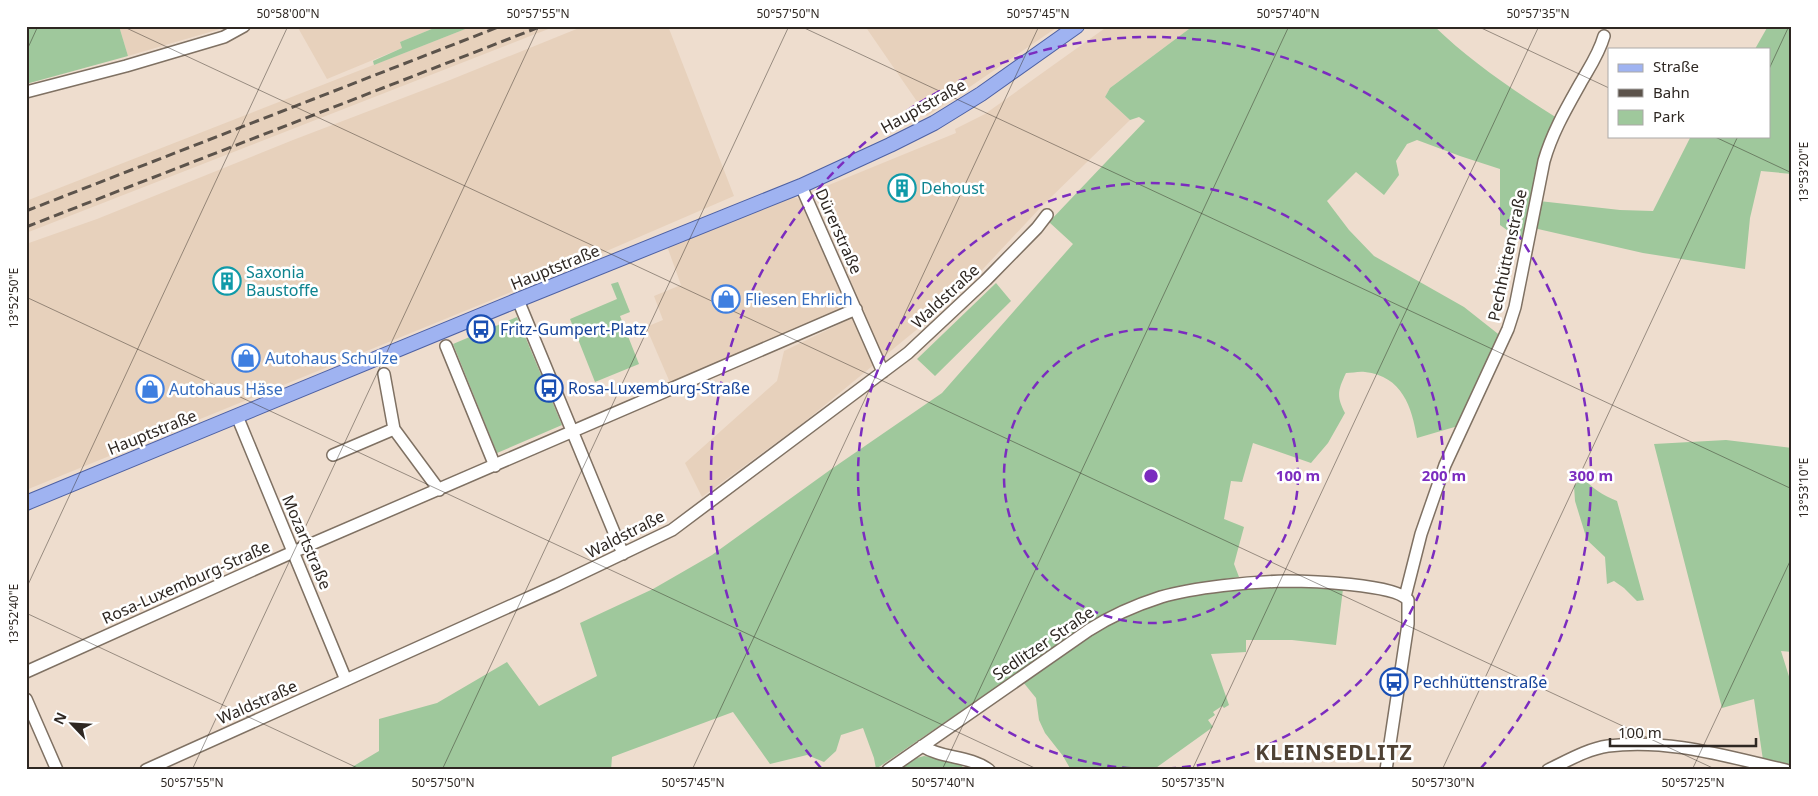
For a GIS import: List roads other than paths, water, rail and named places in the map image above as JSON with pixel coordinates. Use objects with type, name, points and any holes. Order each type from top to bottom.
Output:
[{"type":"main road","name":"Hauptstraße","points":[[26,503],[518,300],[801,186],[890,145],[934,122],[981,94],[1077,26]]},
{"type":"street","points":[[26,92],[126,66],[224,36],[244,26]]},
{"type":"street","name":"Pechhüttenstraße","points":[[1386,770],[1408,624],[1407,600],[1421,534],[1446,465],[1508,329],[1515,308],[1548,146],[1562,115],[1595,59],[1604,36]]},
{"type":"street","name":"Dürerstraße","points":[[801,186],[883,372]]},
{"type":"street","name":"Waldstraße","points":[[146,770],[672,530],[908,353],[986,280],[1038,228],[1047,215]]},
{"type":"street","points":[[518,300],[623,554]]},
{"type":"street","name":"Rosa-Luxemburg-Straße","points":[[26,672],[293,552],[856,309]]},
{"type":"street","points":[[446,346],[495,466]]},
{"type":"street","points":[[384,374],[394,429],[439,490]]},
{"type":"street","name":"Mozartstraße","points":[[237,416],[346,680]]},
{"type":"street","points":[[333,455],[394,429]]},
{"type":"street","name":"Sedlitzer Straße","points":[[888,770],[1088,630],[1107,619],[1163,596],[1220,587],[1285,581],[1367,586],[1407,600]]},
{"type":"street","points":[[26,699],[57,770]]},
{"type":"street","points":[[1548,770],[1582,754],[1606,746],[1639,744],[1699,750],[1786,770]]},
{"type":"street","points":[[922,746],[929,751],[983,765],[989,770]]},
{"type":"railway","points":[[26,211],[501,26]]},
{"type":"railway","points":[[26,227],[542,26]]},
{"type":"place","name":"Dehoust","points":[[902,188]]},
{"type":"place","name":"Saxonia Baustoffe","points":[[227,281]]},
{"type":"place","name":"Fliesen Ehrlich","points":[[726,299]]},
{"type":"place","name":"Fritz-Gumpert-Platz","points":[[481,329]]},
{"type":"place","name":"Autohaus Schulze","points":[[246,358]]},
{"type":"place","name":"Rosa-Luxemburg-Straße","points":[[549,388]]},
{"type":"place","name":"Autohaus Häse","points":[[150,389]]},
{"type":"place","name":"Pechhüttenstraße","points":[[1394,682]]},
{"type":"district","name":"KLEINSEDLITZ","points":[[1334,752]]}]
